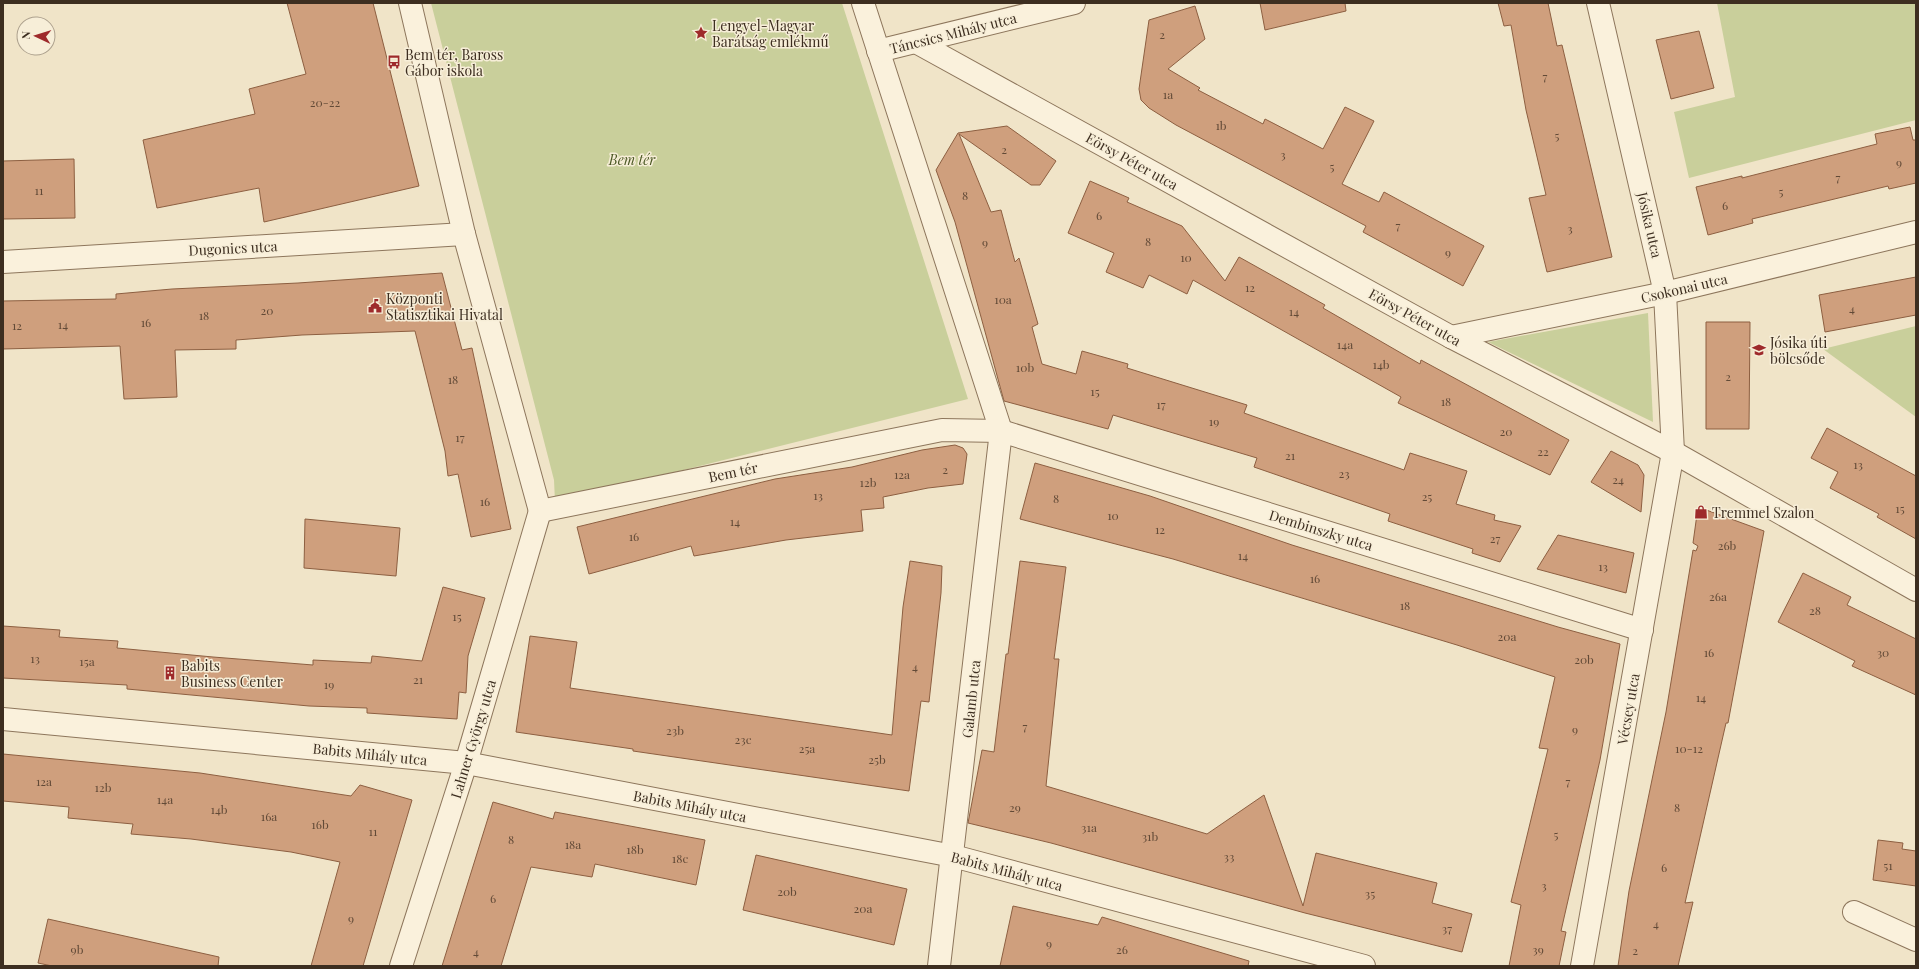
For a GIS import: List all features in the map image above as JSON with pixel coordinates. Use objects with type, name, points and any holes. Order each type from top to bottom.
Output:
[{"type":"street","points":[[410,3],[464,234],[540,512]]},
{"type":"street","points":[[863,3],[1001,431]]},
{"type":"street","name":"Táncsics Mihály utca","points":[[878,51],[1074,3]]},
{"type":"street","name":"Jósika utca","points":[[1598,3],[1665,293],[1673,452]]},
{"type":"street","name":"Eörsy Péter utca","points":[[916,42],[1451,337],[1673,452],[1916,590]]},
{"type":"street","name":"Csokonai utca","points":[[1451,337],[1665,293],[1916,232]]},
{"type":"street","name":"Dugonics utca","points":[[3,262],[464,234]]},
{"type":"street","name":"Bem tér","points":[[540,512],[942,430],[1001,431]]},
{"type":"street","name":"Dembinszky utca","points":[[1001,431],[1642,630]]},
{"type":"street","name":"Galamb utca","points":[[939,966],[953,856],[1001,431]]},
{"type":"street","name":"Vécsey utca","points":[[1582,966],[1673,452]]},
{"type":"street","name":"Lahner György utca","points":[[402,966],[466,764],[540,512]]},
{"type":"street","name":"Babits Mihály utca","points":[[3,718],[466,764],[953,856],[1333,962],[1364,966]]},
{"type":"street","points":[[1854,912],[1916,940]]},
{"type":"green space","name":"Bem tér","points":[[431,3],[842,3],[968,399],[555,502],[554,480]]},
{"type":"green space","points":[[1717,3],[1916,3],[1916,120],[1689,178],[1674,112],[1735,97]]},
{"type":"green space","points":[[1648,313],[1653,422],[1488,342]]},
{"type":"green space","points":[[1916,326],[1916,417],[1823,349]]},
{"type":"building","points":[[287,3],[373,3],[419,186],[264,222],[259,188],[157,208],[143,140],[255,114],[249,89],[306,74]]},
{"type":"building","points":[[1260,3],[1345,3],[1346,11],[1265,30]]},
{"type":"building","points":[[1498,3],[1548,3],[1557,46],[1562,45],[1612,257],[1547,272],[1529,198],[1546,195],[1526,110],[1511,25],[1504,26]]},
{"type":"building","points":[[1195,6],[1205,39],[1168,69],[1200,88],[1198,90],[1263,124],[1265,119],[1323,149],[1345,107],[1374,121],[1342,184],[1379,202],[1384,192],[1484,246],[1463,286],[1363,232],[1366,226],[1176,125],[1149,108],[1141,100],[1139,89],[1149,20]]},
{"type":"building","points":[[1699,31],[1714,88],[1671,99],[1656,40]]},
{"type":"building","points":[[1007,126],[1056,161],[1040,185],[1031,185],[959,134],[991,212],[1001,210],[1015,262],[1019,258],[1038,324],[1032,327],[1042,364],[1076,374],[1082,351],[1128,364],[1127,368],[1247,405],[1244,413],[1404,470],[1410,453],[1467,471],[1456,504],[1495,515],[1494,520],[1521,526],[1500,562],[1472,553],[1473,549],[1388,521],[1390,514],[1254,467],[1257,458],[1113,415],[1108,429],[1004,401],[955,222],[936,170],[958,133]]},
{"type":"building","points":[[1910,127],[1913,140],[1916,140],[1916,183],[1889,189],[1888,186],[1752,219],[1753,223],[1708,235],[1696,187],[1742,176],[1742,178],[1877,144],[1875,134]]},
{"type":"building","points":[[74,159],[75,218],[3,219],[3,161]]},
{"type":"building","points":[[1090,181],[1129,198],[1127,202],[1182,226],[1225,281],[1239,257],[1325,305],[1323,308],[1420,364],[1421,360],[1569,440],[1550,475],[1398,403],[1401,397],[1193,280],[1187,294],[1149,275],[1143,288],[1106,272],[1114,253],[1068,233]]},
{"type":"building","points":[[442,273],[462,350],[472,348],[511,529],[471,537],[458,474],[448,476],[445,451],[415,331],[302,335],[236,340],[236,349],[175,350],[177,397],[124,399],[120,346],[3,349],[3,301],[116,299],[116,294],[172,289],[298,283]]},
{"type":"building","points":[[1916,277],[1916,315],[1825,332],[1819,295]]},
{"type":"building","name":"Jósika úti bölcsőde","points":[[1706,322],[1750,322],[1749,429],[1706,429]]},
{"type":"building","points":[[1827,428],[1916,476],[1916,539],[1877,517],[1879,514],[1830,488],[1838,472],[1811,458]]},
{"type":"building","points":[[955,445],[963,448],[967,454],[963,484],[928,488],[883,497],[884,508],[861,510],[863,531],[786,540],[694,556],[691,546],[589,574],[577,527],[775,479],[852,467],[922,450]]},
{"type":"building","points":[[1611,451],[1638,465],[1644,475],[1641,512],[1591,482]]},
{"type":"building","points":[[1035,463],[1150,496],[1292,545],[1558,627],[1620,644],[1600,760],[1561,931],[1566,932],[1559,966],[1509,966],[1521,905],[1511,902],[1548,749],[1539,748],[1555,677],[1457,645],[1173,559],[1020,519]]},
{"type":"building","points":[[1698,507],[1764,531],[1728,723],[1726,723],[1685,903],[1693,902],[1678,966],[1618,966],[1629,891],[1666,712],[1693,550],[1696,551],[1698,546],[1693,543]]},
{"type":"building","points":[[305,519],[400,528],[396,576],[304,568]]},
{"type":"building","points":[[1558,535],[1634,553],[1626,593],[1537,569]]},
{"type":"building","points":[[910,561],[942,566],[941,593],[929,702],[921,701],[909,791],[633,751],[633,749],[516,732],[530,636],[577,642],[570,688],[892,735],[903,607]]},
{"type":"building","points":[[1020,561],[1066,567],[1054,659],[1059,659],[1046,786],[1207,834],[1264,795],[1303,906],[1316,853],[1437,883],[1432,903],[1472,914],[1462,952],[1305,913],[1051,843],[968,823],[982,750],[994,752],[1006,654],[1008,654]]},
{"type":"building","points":[[1803,573],[1851,597],[1847,605],[1916,639],[1916,695],[1852,666],[1855,661],[1778,622]]},
{"type":"building","points":[[443,587],[485,598],[468,656],[466,693],[459,692],[457,719],[367,713],[367,708],[309,706],[127,689],[127,685],[3,678],[3,626],[60,630],[59,637],[118,641],[117,648],[213,657],[313,665],[313,660],[371,663],[372,656],[422,661]]},
{"type":"building","points":[[3,754],[200,773],[351,796],[360,785],[412,800],[363,966],[311,966],[340,862],[291,852],[191,839],[131,834],[133,824],[68,818],[69,807],[3,801]]},
{"type":"building","points":[[493,802],[553,819],[555,812],[705,840],[696,885],[595,864],[592,877],[531,867],[501,966],[442,966]]},
{"type":"building","points":[[1878,840],[1903,843],[1902,849],[1916,851],[1916,886],[1873,880]]},
{"type":"building","points":[[756,855],[907,889],[894,945],[743,910]]},
{"type":"building","points":[[1013,906],[1098,925],[1102,917],[1249,961],[1248,966],[1000,966]]},
{"type":"building","points":[[48,919],[219,957],[218,966],[52,966],[38,963]]},
{"type":"place","name":"Lengyel-Magyar Barátság emlékmű","points":[[701,33]]},
{"type":"place","name":"Bem tér, Baross Gábor iskola","points":[[394,62]]},
{"type":"place","name":"Központi Statisztikai Hivatal","points":[[375,306]]},
{"type":"place","name":"Jósika úti bölcsőde","points":[[1759,350]]},
{"type":"place","name":"Tremmel Szalon","points":[[1701,512]]},
{"type":"place","name":"Babits Business Center","points":[[170,673]]}]
